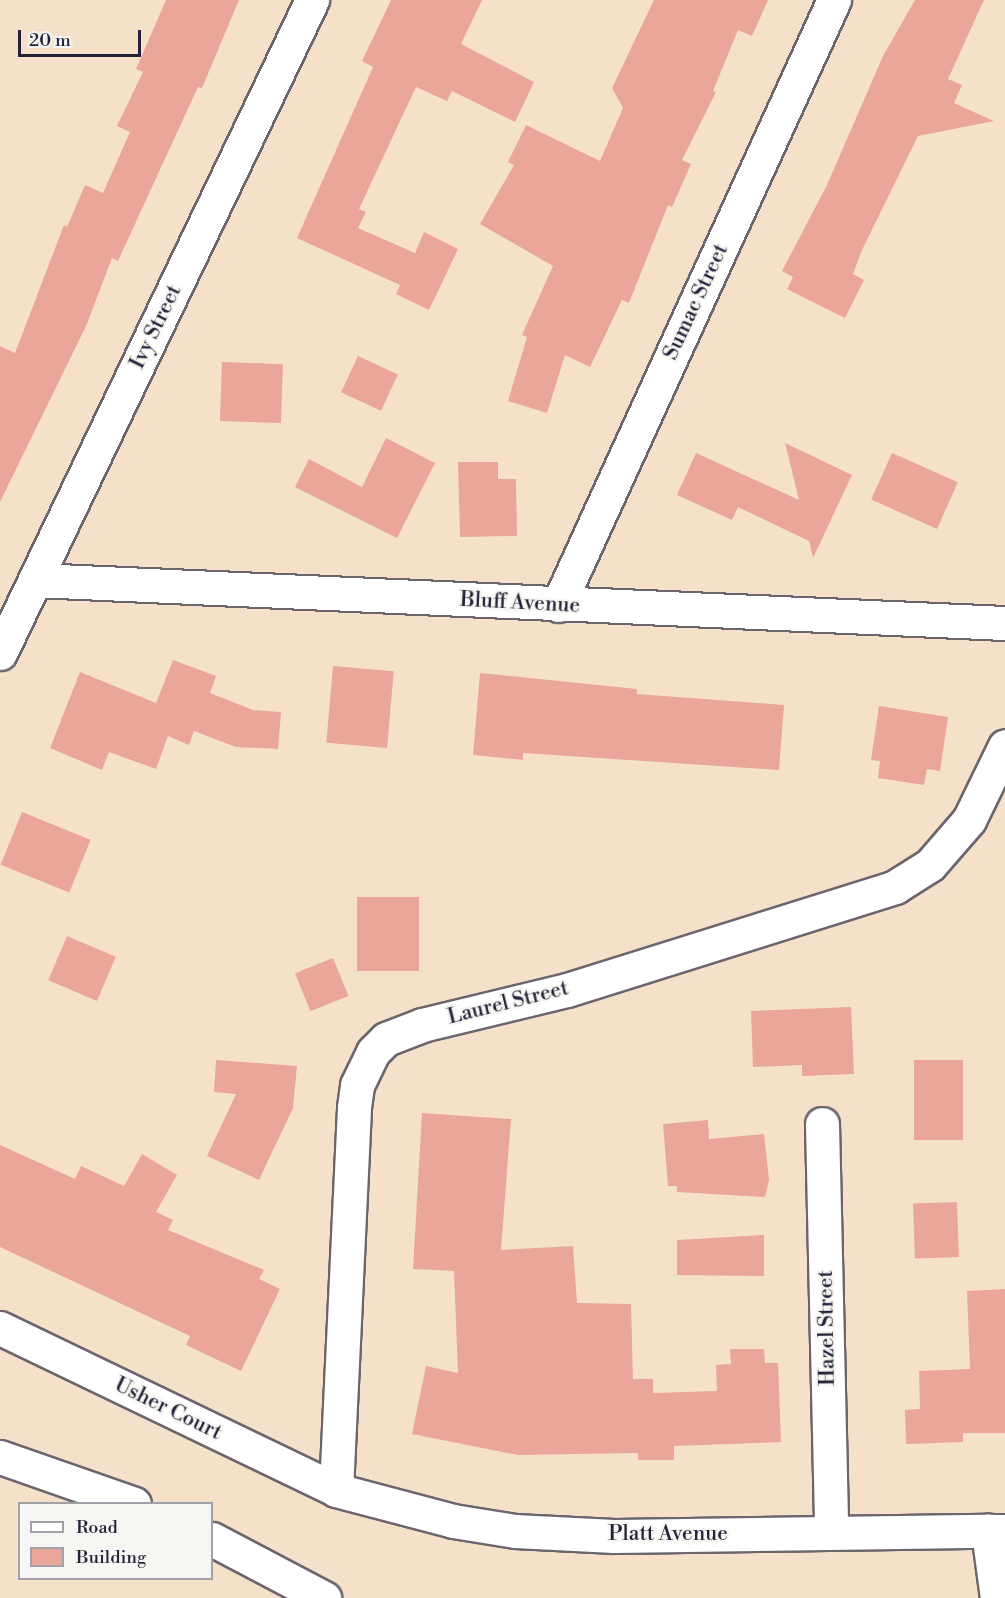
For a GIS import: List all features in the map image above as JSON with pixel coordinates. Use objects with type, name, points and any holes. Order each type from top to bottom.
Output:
[{"type":"street","name":"Ivy Street","points":[[0,653],[312,0]]},
{"type":"street","name":"Sumac Street","points":[[558,605],[834,0]]},
{"type":"street","name":"Bluff Avenue","points":[[35,580],[558,605],[1005,623]]},
{"type":"street","name":"Laurel Street","points":[[336,1490],[354,1107],[357,1085],[373,1052],[386,1039],[422,1025],[567,990],[895,887],[930,865],[969,820],[1005,746]]},
{"type":"street","name":"Hazel Street","points":[[822,1125],[831,1532]]},
{"type":"street","name":"Usher Court","points":[[0,1328],[336,1490]]},
{"type":"street","points":[[0,1457],[131,1502]]},
{"type":"street","name":"Platt Avenue","points":[[336,1490],[453,1521],[515,1531],[614,1536],[996,1531]]},
{"type":"street","points":[[996,1531],[997,1598]]},
{"type":"street","points":[[213,1540],[324,1598]]},
{"type":"building","points":[[166,0],[239,0],[202,88],[198,87],[118,261],[112,258],[86,326],[0,502],[0,346],[15,353],[64,225],[67,227],[85,185],[103,193],[130,132],[117,126],[143,72],[136,69]]},
{"type":"building","points":[[391,0],[482,0],[461,44],[534,82],[515,122],[452,91],[447,101],[416,87],[359,209],[366,212],[358,228],[415,253],[424,232],[458,249],[429,310],[396,294],[400,285],[297,238],[373,67],[362,61]]},
{"type":"building","points":[[654,0],[768,0],[752,36],[738,30],[713,91],[716,92],[682,160],[691,164],[672,207],[668,205],[629,303],[622,300],[590,367],[565,355],[547,413],[508,401],[527,337],[522,335],[553,266],[480,224],[514,165],[508,162],[526,125],[600,161],[623,108],[612,88]]},
{"type":"building","points":[[915,0],[984,0],[948,79],[962,85],[954,103],[994,121],[918,136],[862,250],[853,274],[864,280],[845,318],[787,289],[793,277],[782,271],[827,185],[883,56]]},
{"type":"building","points":[[358,356],[398,375],[381,411],[341,392]]},
{"type":"building","points":[[222,362],[283,364],[281,423],[220,421]]},
{"type":"building","points":[[386,438],[435,463],[397,538],[295,487],[309,459],[362,487]]},
{"type":"building","points":[[785,443],[852,475],[813,558],[809,541],[738,507],[732,520],[677,495],[696,453],[799,500]]},
{"type":"building","points":[[892,453],[958,482],[937,529],[871,500]]},
{"type":"building","points":[[458,462],[498,462],[498,479],[516,479],[517,536],[460,537]]},
{"type":"building","points":[[173,660],[216,676],[210,693],[253,710],[281,712],[278,749],[236,747],[194,731],[189,745],[168,736],[156,769],[109,752],[102,770],[50,748],[80,672],[156,703]]},
{"type":"building","points":[[333,666],[394,671],[387,748],[326,743]]},
{"type":"building","points":[[480,673],[637,689],[637,694],[784,705],[779,770],[523,753],[523,760],[473,755]]},
{"type":"building","points":[[879,706],[948,717],[940,771],[927,769],[924,785],[878,778],[880,761],[871,760]]},
{"type":"building","points":[[22,812],[91,840],[69,893],[1,865]]},
{"type":"building","points":[[357,897],[419,897],[419,971],[357,971]]},
{"type":"building","points":[[67,936],[116,957],[97,1001],[48,980]]},
{"type":"building","points":[[333,958],[348,996],[310,1011],[295,973]]},
{"type":"building","points":[[851,1007],[854,1074],[802,1076],[802,1065],[753,1067],[751,1011]]},
{"type":"building","points":[[216,1060],[297,1066],[293,1108],[259,1180],[207,1156],[236,1094],[214,1092]]},
{"type":"building","points":[[914,1060],[963,1060],[963,1140],[914,1140]]},
{"type":"building","points":[[422,1113],[511,1119],[501,1250],[573,1246],[577,1303],[631,1304],[633,1379],[653,1379],[653,1393],[717,1391],[716,1365],[731,1364],[730,1349],[764,1349],[765,1363],[778,1363],[781,1442],[674,1446],[674,1460],[638,1460],[638,1453],[518,1455],[412,1434],[426,1366],[458,1373],[454,1271],[413,1269]]},
{"type":"building","points":[[708,1120],[709,1139],[764,1134],[769,1180],[765,1197],[677,1192],[677,1186],[668,1186],[663,1124]]},
{"type":"building","points":[[0,1145],[75,1179],[81,1166],[124,1186],[142,1154],[177,1175],[156,1212],[173,1220],[168,1230],[264,1270],[259,1279],[280,1289],[241,1371],[186,1345],[190,1336],[0,1247]]},
{"type":"building","points":[[957,1202],[959,1257],[915,1259],[913,1204]]},
{"type":"building","points":[[764,1235],[764,1276],[677,1275],[677,1240]]},
{"type":"building","points":[[1005,1289],[1005,1433],[963,1433],[963,1442],[906,1444],[905,1410],[920,1409],[919,1371],[970,1369],[967,1291]]}]
